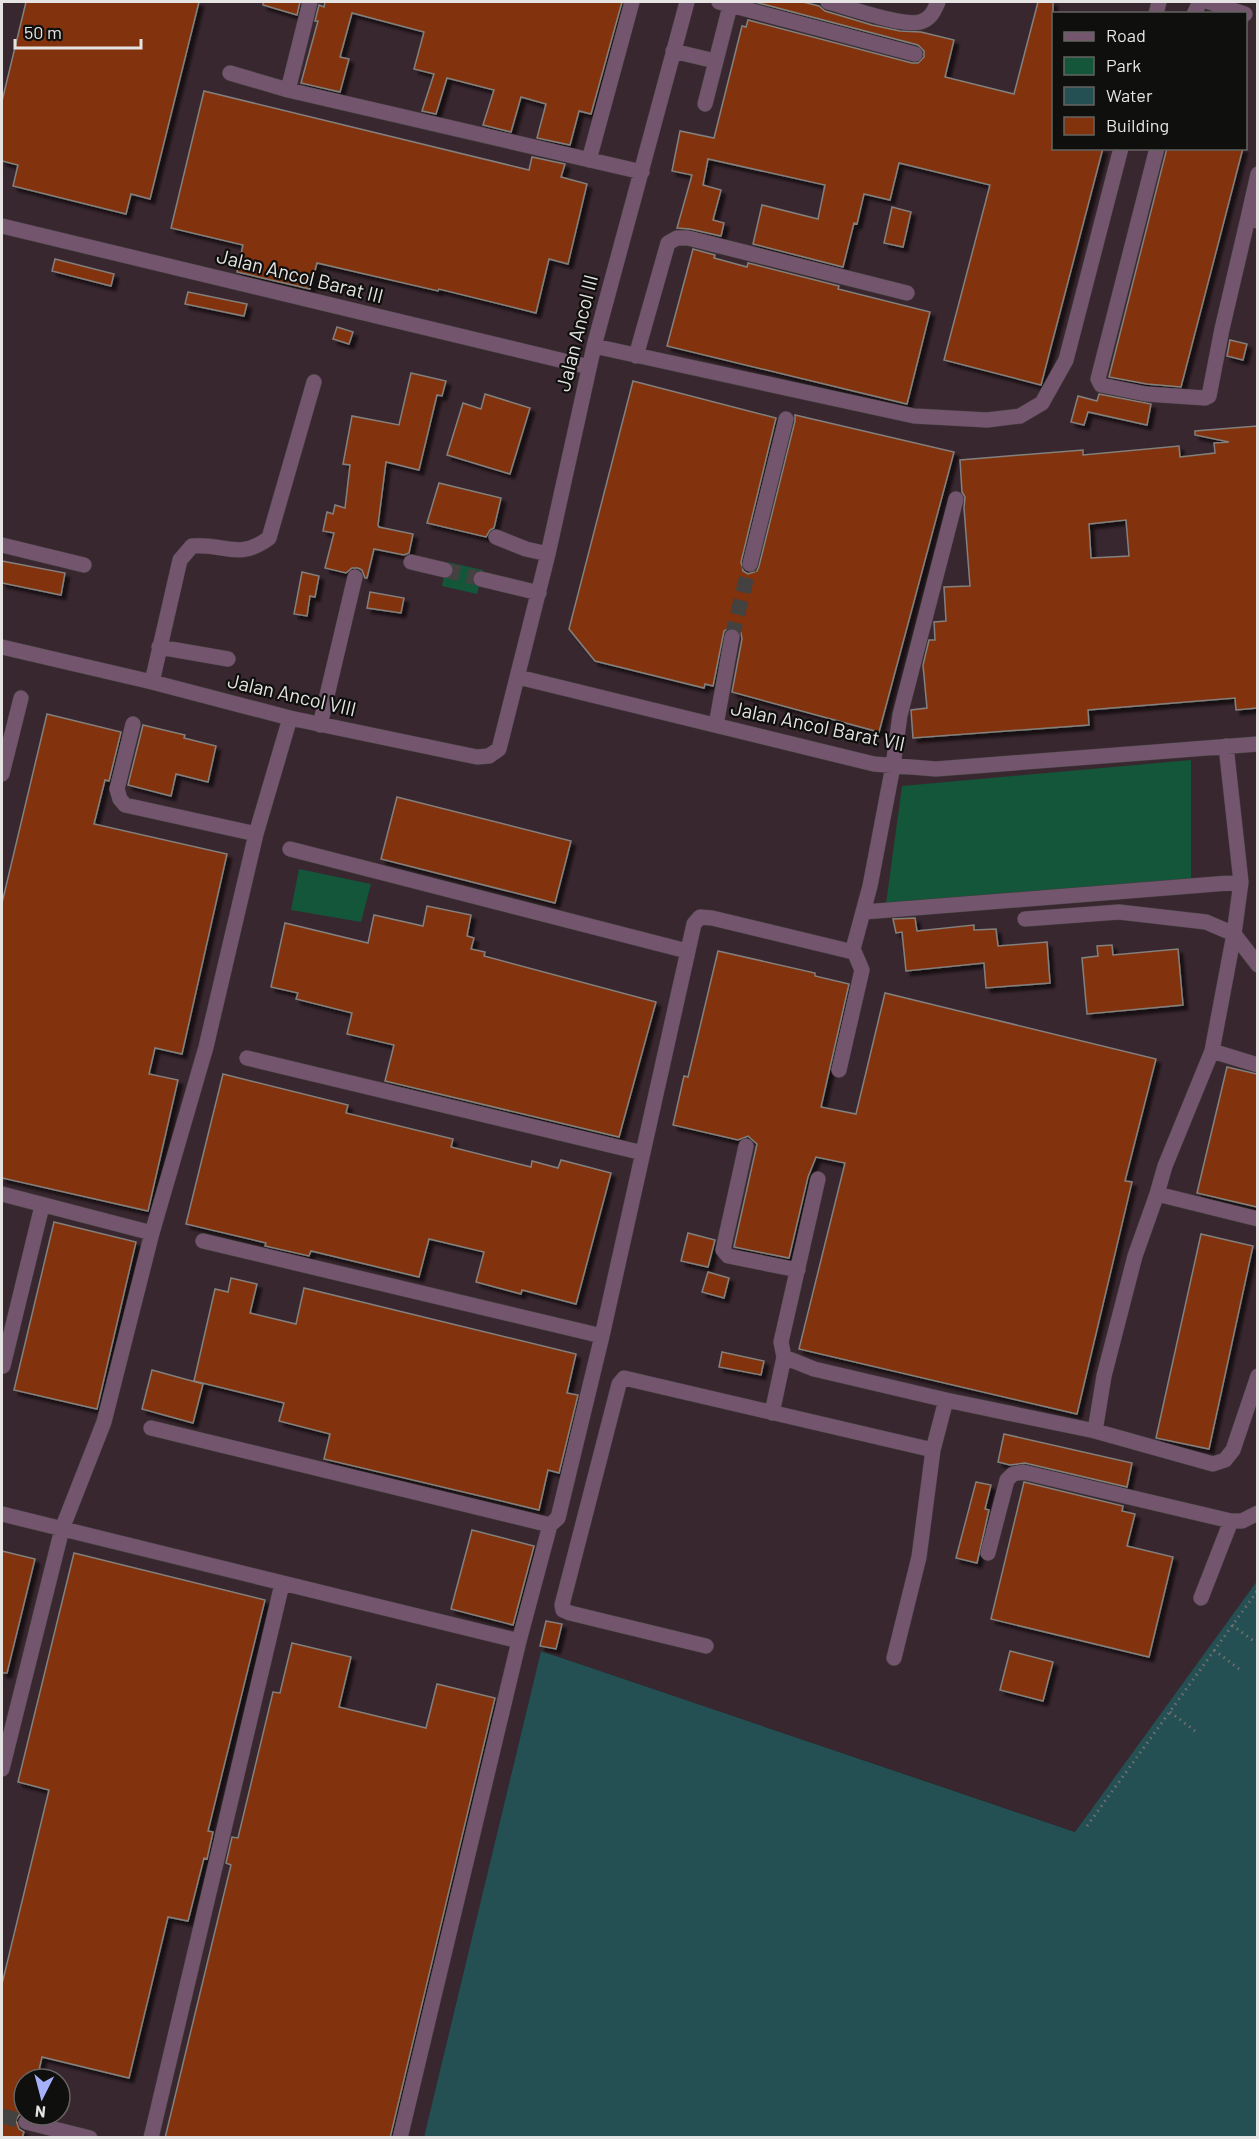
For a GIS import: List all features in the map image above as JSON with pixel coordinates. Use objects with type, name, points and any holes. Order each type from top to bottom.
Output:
[{"type":"street","points":[[288,90],[310,2]]},
{"type":"street","points":[[589,160],[632,2]]},
{"type":"street","name":"Jalan Ancol III","points":[[518,677],[539,594],[594,346],[687,2]]},
{"type":"street","points":[[828,2],[900,22],[920,22],[933,14],[938,2]]},
{"type":"street","points":[[1209,2],[1250,12]]},
{"type":"street","points":[[705,104],[716,62],[725,4],[915,54]]},
{"type":"street","points":[[673,51],[716,62]]},
{"type":"street","points":[[230,73],[288,90],[642,172]]},
{"type":"street","points":[[594,346],[914,416],[987,420],[1020,416],[1042,403],[1065,360],[1120,150]]},
{"type":"street","points":[[1156,150],[1098,379],[1101,385],[1146,394],[1206,398],[1209,396],[1222,329],[1252,220],[1257,174]]},
{"type":"street","name":"Jalan Ancol Barat III","points":[[2,226],[590,367]]},
{"type":"street","points":[[636,356],[668,243],[677,238],[688,238],[907,293]]},
{"type":"street","points":[[152,682],[180,560],[192,546],[208,544],[231,551],[256,547],[269,538],[314,382]]},
{"type":"street","points":[[750,564],[786,419]]},
{"type":"street","points":[[839,1070],[862,970],[853,949],[864,912],[905,692],[956,499]]},
{"type":"street","points":[[496,537],[526,549],[548,554]]},
{"type":"street","points":[[2,545],[84,565]]},
{"type":"street","points":[[411,562],[445,570]]},
{"type":"street","points":[[320,725],[355,577]]},
{"type":"street","points":[[481,579],[539,594]]},
{"type":"street","points":[[716,725],[732,637]]},
{"type":"street","name":"Jalan Ancol VIII","points":[[2,647],[320,725],[477,757],[489,756],[499,749],[518,677]]},
{"type":"street","points":[[159,647],[228,659]]},
{"type":"street","name":"Jalan Ancol Barat VII","points":[[518,677],[874,764],[893,766],[936,769],[1257,744]]},
{"type":"street","points":[[2,774],[21,698]]},
{"type":"street","points":[[2,1769],[62,1529],[104,1422],[152,1233],[206,1047],[256,834],[290,718]]},
{"type":"street","points":[[133,724],[117,789],[125,805],[256,834]]},
{"type":"street","points":[[1095,1431],[1104,1376],[1135,1256],[1165,1166],[1212,1051],[1234,934],[1241,882],[1226,746]]},
{"type":"street","points":[[290,849],[687,951]]},
{"type":"street","points":[[864,912],[1241,882]]},
{"type":"street","points":[[1025,919],[1119,912],[1206,922],[1234,934],[1257,965]]},
{"type":"street","points":[[400,2138],[519,1641],[550,1525],[558,1518],[602,1336],[694,924],[700,917],[849,951],[853,949]]},
{"type":"street","points":[[1212,1051],[1257,1065]]},
{"type":"street","points":[[247,1058],[643,1153]]},
{"type":"street","points":[[746,1146],[724,1253],[728,1256],[798,1270]]},
{"type":"street","points":[[772,1413],[784,1357],[781,1342],[818,1179]]},
{"type":"street","points":[[2,1194],[152,1233]]},
{"type":"street","points":[[1157,1194],[1257,1219]]},
{"type":"street","points":[[3,1366],[42,1206]]},
{"type":"street","points":[[203,1241],[602,1336]]},
{"type":"street","points":[[784,1357],[814,1369],[946,1400],[1095,1431],[1213,1464],[1226,1460],[1233,1450],[1257,1376]]},
{"type":"street","points":[[706,1646],[563,1610],[562,1605],[619,1384],[624,1378],[933,1450]]},
{"type":"street","points":[[894,1658],[919,1557],[933,1450],[946,1400]]},
{"type":"street","points":[[151,1428],[550,1525]]},
{"type":"street","points":[[988,1553],[1007,1480],[1013,1474],[1023,1472],[1231,1521],[1242,1521],[1257,1513]]},
{"type":"street","points":[[2,1514],[519,1641]]},
{"type":"street","points":[[1201,1598],[1231,1521]]},
{"type":"street","points":[[151,2138],[282,1584]]},
{"type":"street","points":[[46,2127],[90,2138]]},
{"type":"path","points":[[1087,1826],[1257,1591]]},
{"type":"path","points":[[1232,1625],[1255,1642]]},
{"type":"path","points":[[1214,1650],[1239,1669]]},
{"type":"path","points":[[1170,1711],[1195,1731]]},
{"type":"shaded area","points":[[2,2],[1257,2],[1257,1581],[1076,1832],[541,1651],[424,2137],[2,2138]]},
{"type":"green space","points":[[447,562],[483,570],[477,594],[442,586]]},
{"type":"green space","points":[[1191,760],[1191,879],[886,904],[902,786]]},
{"type":"green space","points":[[299,869],[371,884],[361,922],[291,910]]},
{"type":"water","points":[[1257,1581],[1257,2137],[424,2137],[541,1651],[1075,1832]]},
{"type":"building","points":[[26,2],[199,2],[150,199],[131,194],[126,214],[13,186],[18,165],[2,161],[2,101]]},
{"type":"building","points":[[263,2],[300,2],[297,15],[263,5]]},
{"type":"building","points":[[325,2],[622,2],[591,114],[579,111],[570,145],[537,138],[546,104],[521,97],[511,132],[483,125],[494,90],[447,78],[436,114],[422,111],[434,74],[414,69],[424,32],[352,13],[340,57],[349,59],[340,92],[301,83],[318,21],[315,21],[319,5],[324,7]]},
{"type":"building","points":[[755,2],[803,2],[872,25],[900,31],[921,32],[954,40],[945,77],[1014,94],[1038,2],[1053,2],[1052,150],[1102,150],[1041,385],[944,360],[990,185],[899,163],[890,200],[864,194],[843,267],[753,244],[762,205],[818,219],[825,185],[708,159],[703,185],[721,190],[713,220],[724,223],[721,236],[677,228],[692,175],[672,171],[680,131],[714,138],[742,26],[746,27],[748,20],[912,63],[918,63],[924,57],[924,51],[918,45]]},
{"type":"building","points":[[204,91],[529,170],[532,157],[565,164],[561,177],[587,184],[568,264],[549,259],[536,313],[439,289],[438,291],[317,263],[310,289],[237,272],[243,245],[171,228]]},
{"type":"building","points":[[1166,150],[1242,150],[1181,387],[1109,377]]},
{"type":"building","points":[[892,207],[911,212],[903,247],[884,243]]},
{"type":"building","points":[[693,249],[715,255],[714,258],[747,267],[748,263],[930,312],[907,404],[667,346]]},
{"type":"building","points":[[55,259],[114,274],[111,286],[52,271]]},
{"type":"building","points":[[188,292],[247,304],[244,316],[185,304]]},
{"type":"building","points":[[337,327],[353,332],[349,344],[333,339]]},
{"type":"building","points":[[1230,340],[1247,344],[1243,360],[1227,356]]},
{"type":"building","points":[[411,373],[446,381],[442,396],[437,395],[419,470],[386,462],[378,525],[413,534],[409,553],[404,555],[374,549],[367,578],[358,568],[352,568],[346,573],[325,568],[334,533],[323,531],[327,512],[333,514],[335,505],[345,508],[350,465],[343,464],[352,416],[399,425]]},
{"type":"building","points":[[633,381],[776,418],[741,562],[743,571],[748,574],[757,571],[759,566],[795,415],[954,452],[879,732],[732,692],[742,639],[741,633],[734,628],[724,631],[713,686],[705,684],[704,688],[595,661],[569,629]]},
{"type":"building","points":[[485,394],[530,408],[510,474],[447,455],[463,403],[481,409]]},
{"type":"building","points":[[1099,394],[1151,404],[1147,425],[1088,412],[1084,425],[1071,422],[1078,396],[1097,401]]},
{"type":"building","points":[[1257,426],[1257,708],[1236,710],[1235,698],[1088,710],[1089,725],[913,738],[911,710],[927,708],[923,665],[929,640],[935,640],[934,622],[946,621],[944,587],[970,586],[965,497],[962,492],[960,460],[1083,450],[1083,455],[1179,446],[1180,457],[1215,453],[1214,443],[1229,442],[1195,435],[1195,431]],"holes":[[[1126,520],[1129,556],[1091,558],[1089,524]]]},
{"type":"building","points":[[439,483],[501,498],[494,528],[486,537],[427,523]]},
{"type":"building","points":[[2,561],[65,573],[61,595],[2,583]]},
{"type":"building","points":[[302,572],[319,576],[315,597],[310,596],[307,616],[294,614]]},
{"type":"building","points":[[370,592],[404,598],[401,613],[367,608]]},
{"type":"building","points":[[47,714],[121,732],[109,781],[105,780],[94,824],[227,854],[182,1054],[155,1048],[149,1074],[178,1080],[148,1211],[2,1178],[2,903]]},
{"type":"building","points":[[143,725],[185,735],[184,738],[216,746],[208,782],[176,774],[171,796],[128,785]]},
{"type":"building","points":[[397,797],[571,841],[555,903],[381,859]]},
{"type":"building","points":[[427,906],[471,915],[467,936],[474,938],[471,949],[485,952],[484,956],[656,1002],[619,1137],[385,1081],[394,1045],[347,1034],[352,1013],[296,999],[298,993],[271,987],[285,923],[368,943],[374,915],[423,926]]},
{"type":"building","points":[[915,918],[917,931],[974,925],[974,930],[996,929],[998,946],[1047,942],[1050,983],[986,988],[984,963],[906,971],[902,932],[896,933],[893,919]]},
{"type":"building","points":[[1112,945],[1113,955],[1178,949],[1183,1005],[1087,1014],[1082,958],[1098,956],[1097,946]]},
{"type":"building","points":[[718,951],[815,973],[815,976],[849,984],[821,1107],[856,1114],[885,993],[1156,1059],[1125,1181],[1132,1182],[1077,1414],[799,1349],[845,1163],[816,1157],[808,1177],[789,1258],[734,1247],[757,1144],[748,1136],[738,1140],[673,1125],[684,1076],[688,1077]]},
{"type":"building","points":[[1227,1067],[1257,1074],[1257,1207],[1197,1193]]},
{"type":"building","points":[[223,1074],[348,1105],[346,1113],[453,1139],[451,1147],[531,1167],[532,1161],[558,1168],[561,1160],[611,1173],[576,1304],[522,1290],[521,1294],[476,1282],[484,1252],[429,1239],[419,1277],[311,1251],[309,1256],[265,1246],[266,1243],[186,1224]]},
{"type":"building","points":[[54,1222],[136,1242],[97,1409],[14,1390]]},
{"type":"building","points":[[688,1233],[715,1240],[708,1267],[681,1261]]},
{"type":"building","points":[[1201,1234],[1253,1246],[1209,1449],[1156,1438]]},
{"type":"building","points":[[708,1272],[729,1278],[724,1298],[702,1292]]},
{"type":"building","points":[[231,1278],[257,1284],[250,1313],[296,1324],[304,1288],[576,1354],[567,1393],[578,1395],[559,1473],[548,1470],[539,1510],[324,1459],[330,1434],[279,1421],[284,1403],[194,1381],[215,1289],[228,1292]]},
{"type":"building","points":[[722,1352],[764,1361],[761,1375],[719,1367]]},
{"type":"building","points":[[152,1370],[203,1384],[193,1423],[142,1409]]},
{"type":"building","points":[[1004,1434],[1132,1463],[1127,1487],[1025,1463],[1010,1465],[998,1462]]},
{"type":"building","points":[[976,1482],[991,1485],[985,1509],[989,1510],[977,1563],[956,1558]]},
{"type":"building","points":[[1024,1482],[1123,1506],[1122,1511],[1135,1514],[1127,1546],[1173,1557],[1149,1657],[991,1619]]},
{"type":"building","points":[[472,1530],[534,1546],[513,1625],[451,1609]]},
{"type":"building","points":[[2,1551],[35,1559],[7,1673],[2,1673]]},
{"type":"building","points":[[74,1553],[265,1600],[208,1831],[213,1832],[207,1859],[204,1858],[188,1921],[168,1917],[129,2078],[42,2057],[40,2067],[12,2067],[12,2127],[18,2127],[24,2132],[22,2138],[2,2138],[2,1984],[49,1790],[18,1782]]},
{"type":"building","points":[[546,1621],[562,1624],[556,1649],[540,1646]]},
{"type":"building","points":[[292,1643],[351,1657],[339,1707],[426,1728],[437,1684],[495,1698],[390,2138],[165,2138],[231,1865],[226,1863],[232,1837],[238,1838],[273,1692],[280,1693]]},
{"type":"building","points":[[1010,1651],[1053,1662],[1043,1701],[1000,1690]]},
{"type":"tunnel","points":[[732,637],[750,564]]},
{"type":"tunnel","points":[[445,570],[481,579]]},
{"type":"tunnel","points":[[2,2116],[12,2118]]}]
